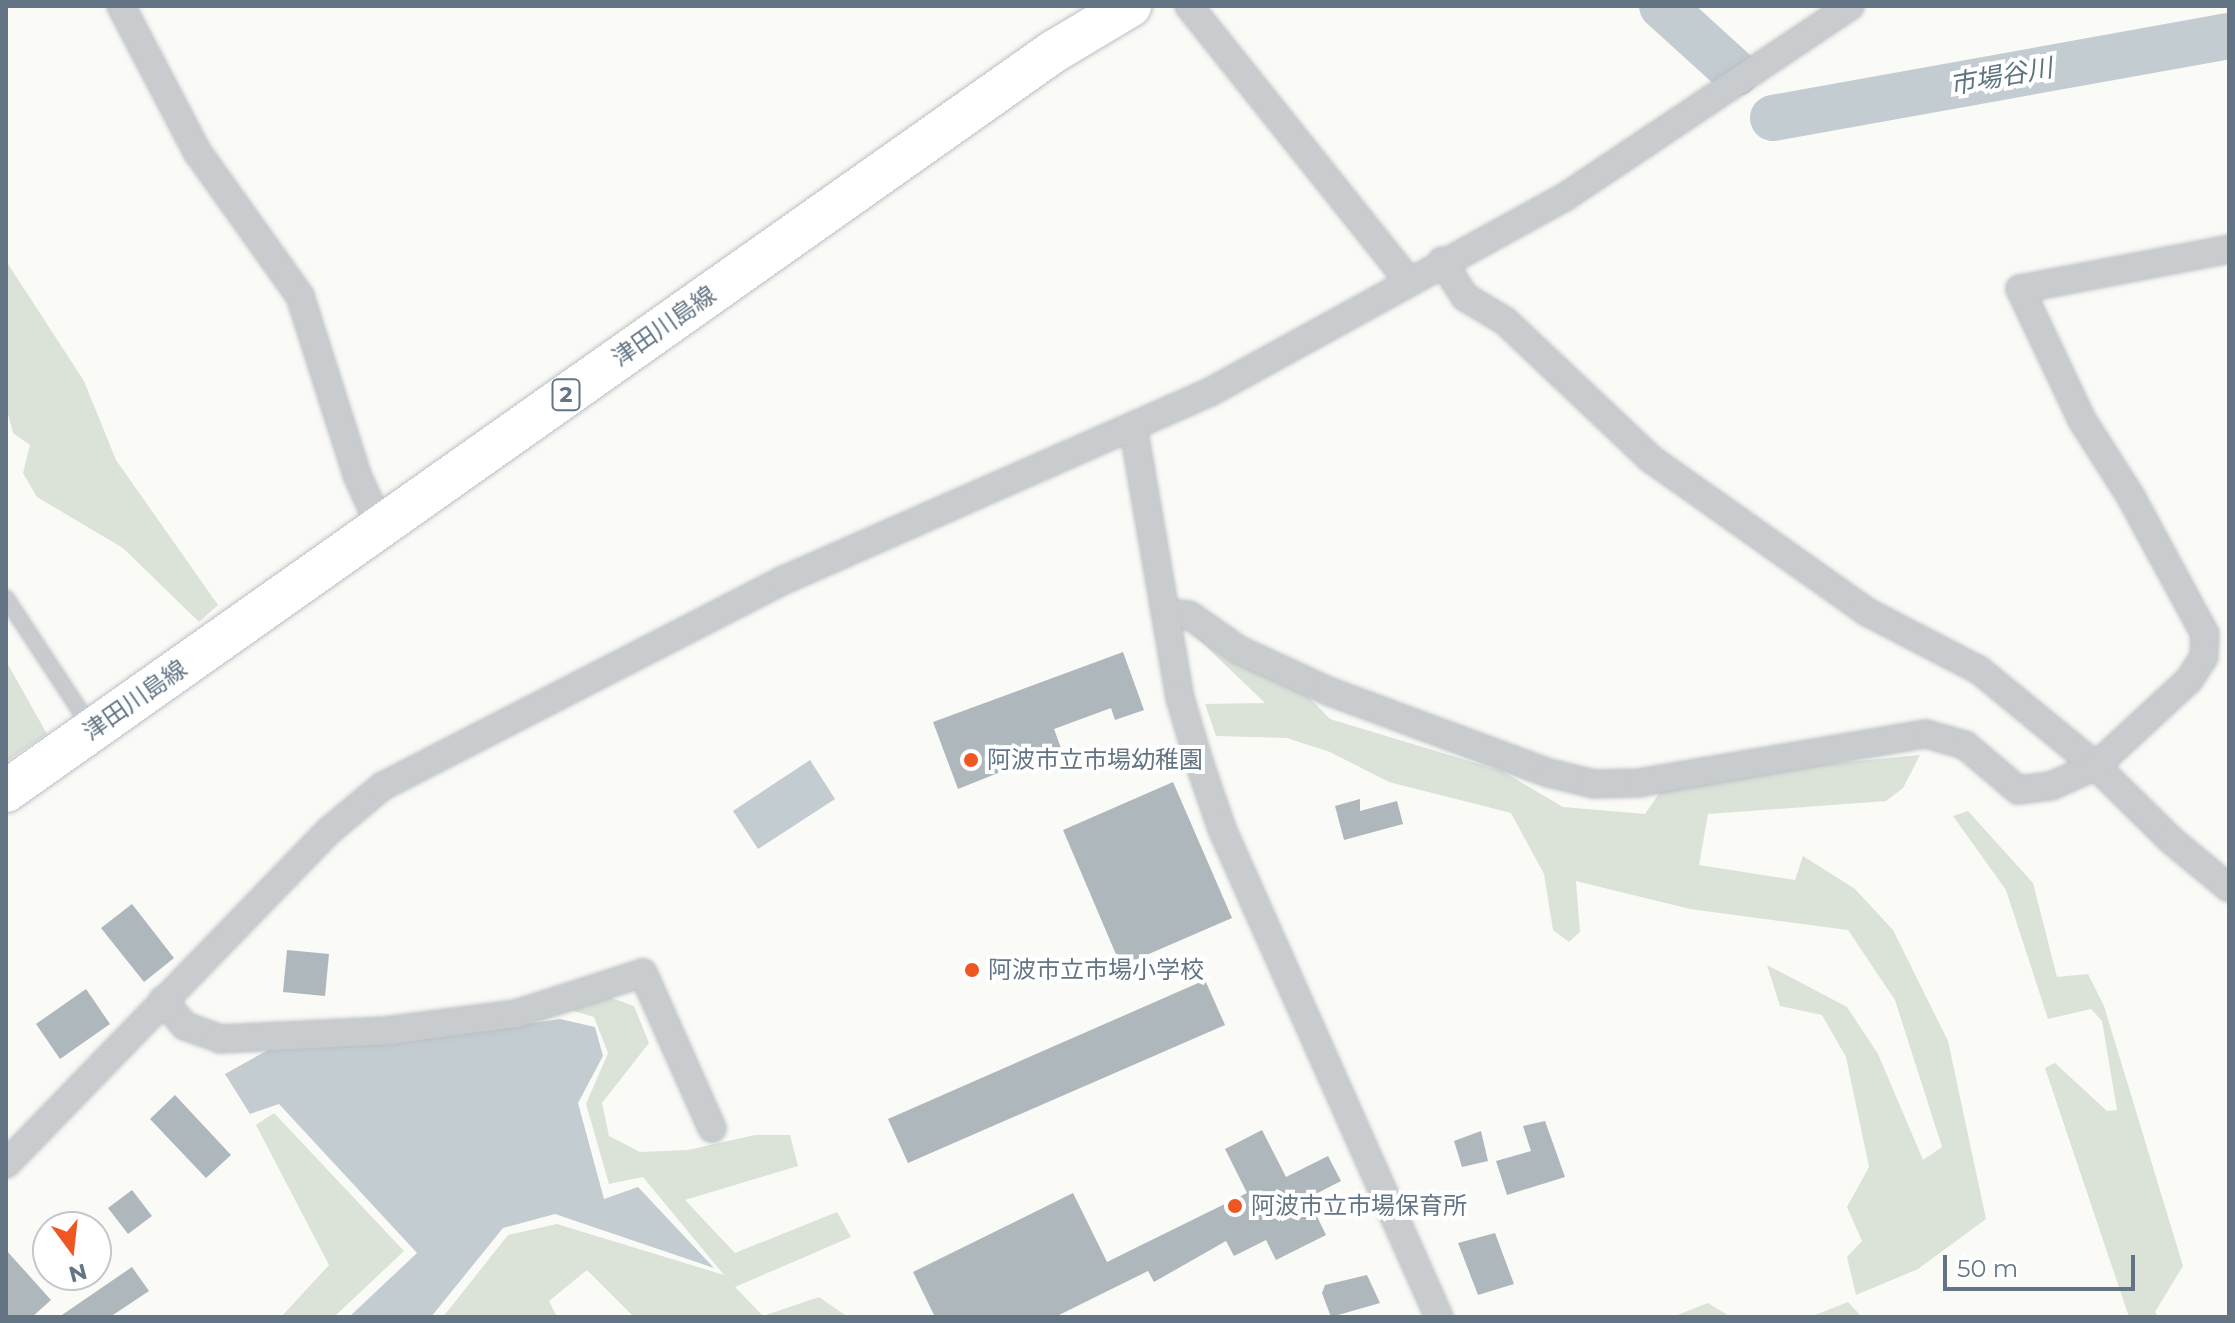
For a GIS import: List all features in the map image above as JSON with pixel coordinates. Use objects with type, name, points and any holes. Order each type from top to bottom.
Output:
[{"type":"main road","name":"津田川島線","points":[[6,791],[1109,11]]},
{"type":"street","points":[[121,6],[198,153],[300,296],[357,475],[380,526]]},
{"type":"street","points":[[1189,6],[1408,280]]},
{"type":"street","points":[[6,1164],[330,830],[383,786],[784,580],[1212,391],[1442,261],[1565,197],[1850,6]]},
{"type":"street","points":[[1167,613],[1189,615],[1239,650],[1328,691],[1549,773],[1594,784],[1638,783],[1926,734],[1965,745],[2018,790],[2051,786],[2096,766],[2189,680],[2204,657],[2205,634],[2131,497],[2082,420],[2020,289],[2229,249]]},
{"type":"street","points":[[1442,261],[1465,297],[1505,321],[1651,459],[1867,612],[1979,670],[2096,766],[2171,840],[2229,888]]},
{"type":"street","points":[[1133,426],[1180,698],[1222,829],[1439,1317]]},
{"type":"street","points":[[163,1000],[185,1026],[220,1039],[385,1031],[516,1014],[643,973],[712,1128]]},
{"type":"lane","points":[[6,598],[93,730]]},
{"type":"shaded area","points":[[6,261],[84,381],[116,460],[218,605],[199,622],[123,548],[37,497],[23,473],[30,445],[13,433],[6,406]]},
{"type":"shaded area","points":[[1192,633],[1303,691],[1330,719],[1502,771],[1563,807],[1645,814],[1660,792],[1733,773],[1920,755],[1903,788],[1886,801],[1708,814],[1699,865],[1795,880],[1803,856],[1855,889],[1893,930],[1948,1041],[1986,1219],[1918,1269],[1856,1295],[1847,1257],[1862,1241],[1847,1207],[1869,1167],[1846,1057],[1822,1015],[1780,1006],[1767,965],[1847,1007],[1878,1054],[1923,1160],[1942,1147],[1895,1000],[1848,930],[1690,909],[1576,881],[1580,932],[1569,942],[1553,930],[1544,874],[1511,813],[1389,782],[1330,752],[1287,738],[1216,736],[1205,704],[1265,703]]},
{"type":"shaded area","points":[[6,661],[47,734],[6,762]]},
{"type":"shaded area","points":[[810,760],[835,799],[758,849],[733,811]]},
{"type":"shaded area","points":[[1968,811],[2033,883],[2057,977],[2088,974],[2104,1006],[2183,1266],[2155,1312],[2159,1317],[2129,1317],[2045,1068],[2055,1063],[2107,1111],[2117,1110],[2102,1021],[2091,1009],[2048,1019],[2006,890],[1953,816]]},
{"type":"shaded area","points":[[606,996],[634,1006],[649,1043],[602,1103],[609,1136],[640,1152],[688,1150],[755,1135],[790,1135],[798,1166],[685,1200],[735,1253],[837,1212],[851,1237],[735,1287],[763,1316],[819,1297],[848,1317],[634,1317],[587,1270],[549,1301],[557,1317],[443,1317],[508,1235],[557,1224],[724,1275],[643,1177],[609,1184],[586,1104],[608,1053],[594,1017],[564,1008]]},
{"type":"shaded area","points":[[560,1019],[595,1027],[603,1056],[578,1103],[604,1199],[638,1187],[714,1268],[555,1214],[503,1228],[431,1317],[349,1317],[417,1253],[279,1104],[250,1114],[225,1074],[268,1050],[391,1044]]},
{"type":"shaded area","points":[[274,1113],[404,1251],[334,1317],[281,1317],[329,1265],[256,1125]]},
{"type":"shaded area","points":[[1848,1302],[1862,1317],[1810,1317]]},
{"type":"shaded area","points":[[1708,1303],[1731,1317],[1672,1317]]},
{"type":"building","points":[[1123,652],[1144,710],[1115,720],[1111,708],[1054,729],[1061,748],[958,789],[933,722]]},
{"type":"building","points":[[1173,782],[1232,918],[1121,966],[1063,830]]},
{"type":"building","points":[[1360,799],[1360,811],[1397,801],[1403,824],[1344,840],[1335,806]]},
{"type":"building","points":[[132,904],[174,958],[144,982],[101,928]]},
{"type":"building","points":[[287,950],[329,954],[325,996],[283,992]]},
{"type":"building","points":[[1205,980],[1225,1025],[908,1163],[888,1119]]},
{"type":"building","points":[[86,989],[110,1024],[60,1059],[36,1024]]},
{"type":"building","points":[[175,1095],[231,1155],[206,1178],[150,1119]]},
{"type":"building","points":[[1545,1121],[1565,1177],[1507,1195],[1496,1161],[1531,1151],[1523,1126]]},
{"type":"building","points":[[1262,1130],[1286,1177],[1328,1156],[1341,1181],[1308,1198],[1326,1235],[1276,1260],[1266,1240],[1234,1256],[1226,1241],[1154,1282],[1148,1271],[1055,1317],[935,1317],[913,1272],[1073,1193],[1107,1262],[1247,1193],[1225,1149]]},
{"type":"building","points":[[1481,1131],[1488,1161],[1462,1167],[1454,1141]]},
{"type":"building","points":[[132,1190],[152,1216],[128,1234],[108,1208]]},
{"type":"building","points":[[1495,1233],[1514,1284],[1478,1295],[1458,1243]]},
{"type":"building","points":[[6,1250],[32,1279],[32,1291],[43,1291],[51,1300],[32,1317],[6,1317]]},
{"type":"building","points":[[132,1267],[149,1291],[110,1317],[59,1317],[97,1291],[112,1291],[112,1281]]},
{"type":"building","points":[[1367,1275],[1380,1303],[1331,1317],[1322,1293],[1325,1285]]},
{"type":"waterway","name":"市場谷川","points":[[1662,6],[1736,73]]},
{"type":"waterway","name":"市場谷川","points":[[1773,118],[2229,36]]},
{"type":"place","name":"阿波市立市場幼稚園","points":[[971,760]]},
{"type":"place","name":"阿波市立市場小学校","points":[[972,970]]},
{"type":"place","name":"阿波市立市場保育所","points":[[1235,1206]]}]
